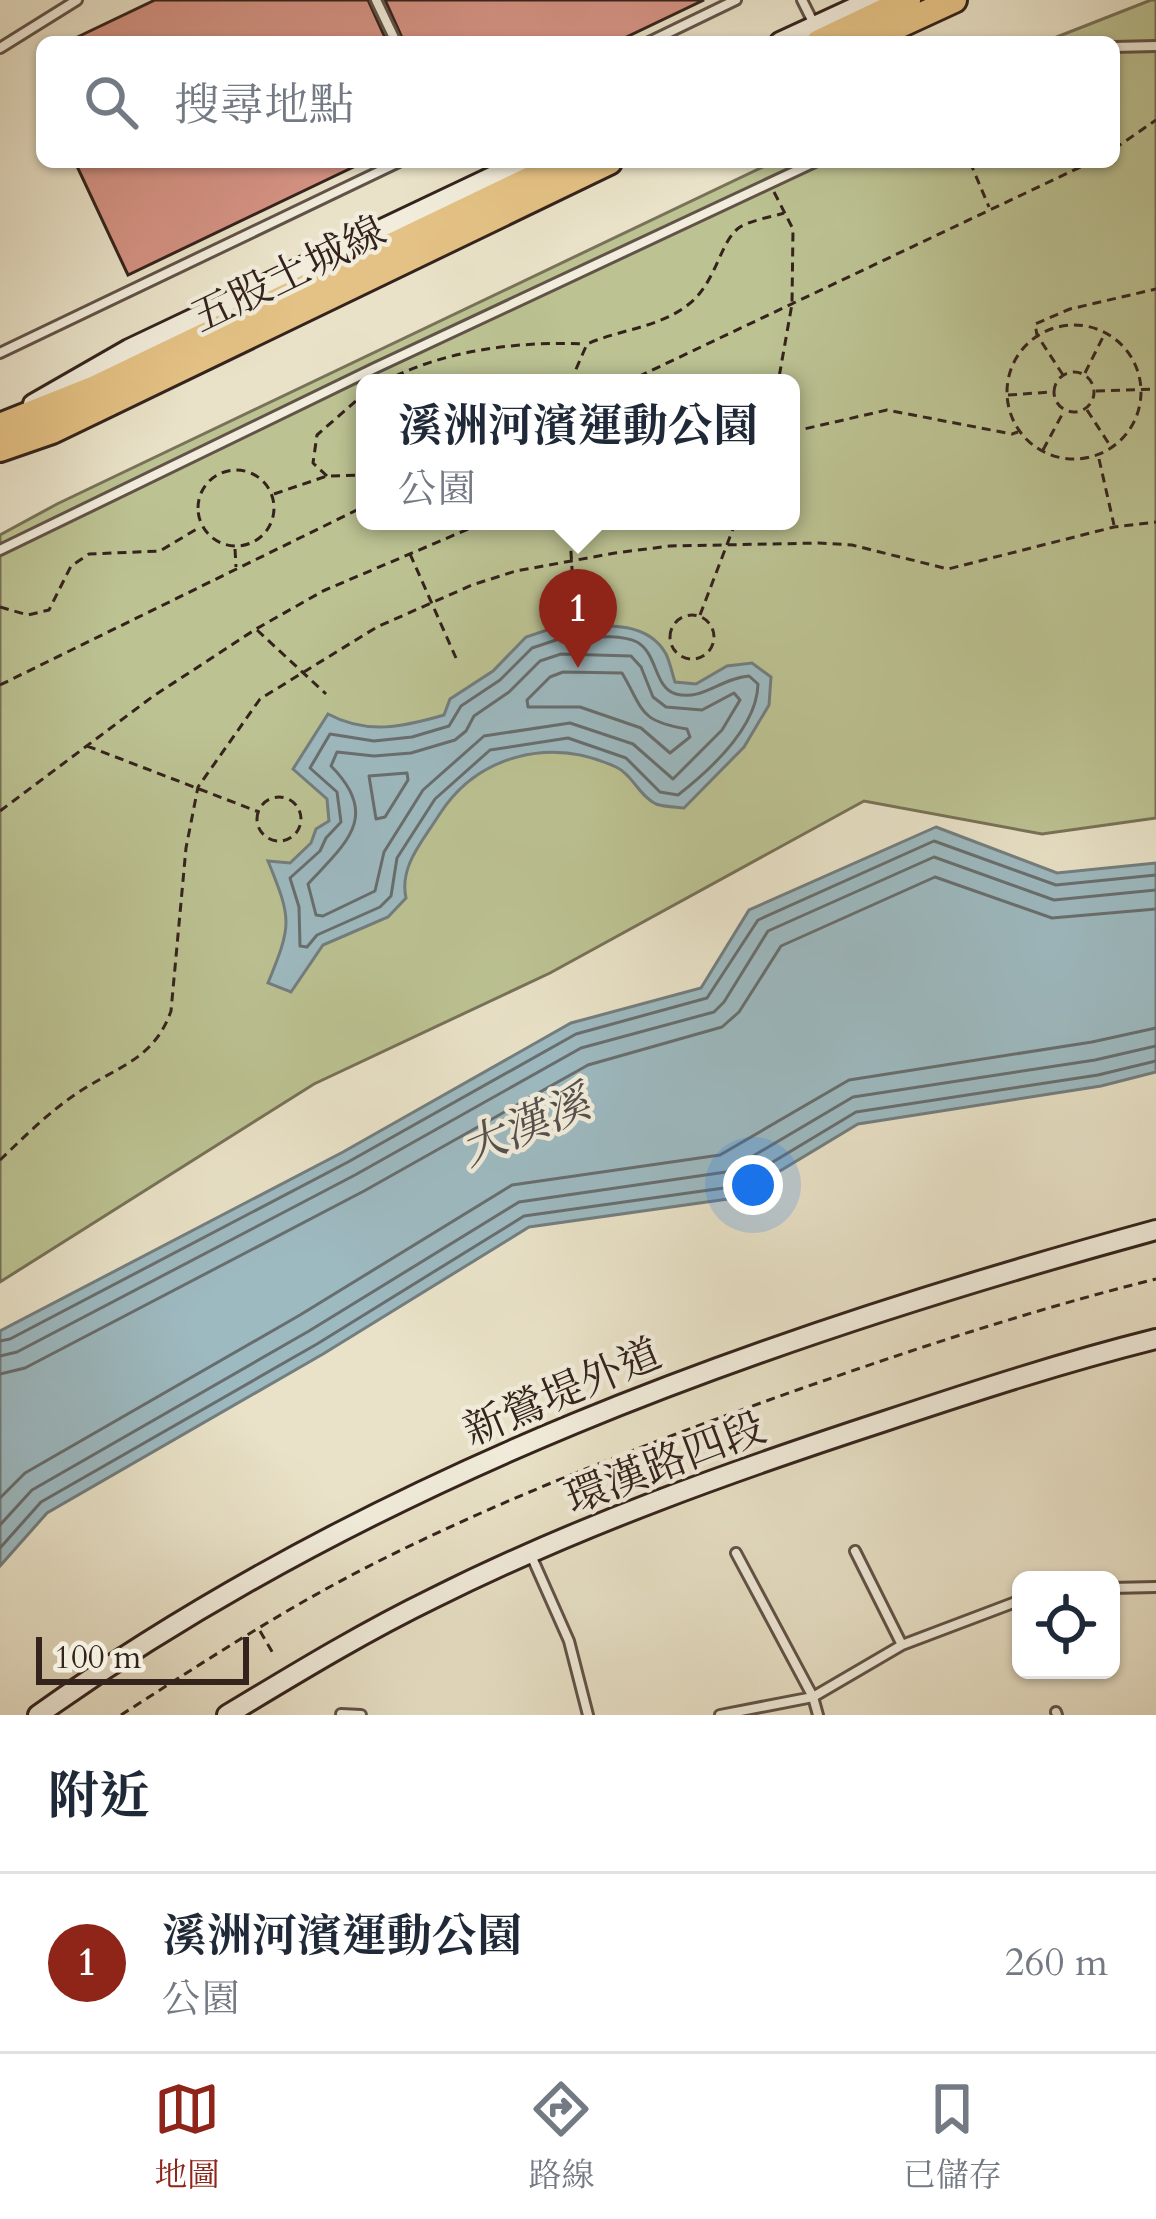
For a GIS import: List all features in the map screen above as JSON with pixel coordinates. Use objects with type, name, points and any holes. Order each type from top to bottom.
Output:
[{"type":"highway","points":[[817,34],[908,0]]},
{"type":"highway","points":[[876,36],[954,0]]},
{"type":"highway","name":"五股土城線","points":[[0,426],[93,389],[553,168]]},
{"type":"highway","name":"五股土城線","points":[[0,446],[52,430],[597,168]]},
{"type":"street","points":[[817,34],[843,5],[871,0]]},
{"type":"street","points":[[852,36],[928,0]]},
{"type":"street","points":[[0,426],[129,349],[510,168]]},
{"type":"street","points":[[0,446],[573,168]]},
{"type":"street","name":"新鶯堤外道","points":[[38,1715],[163,1631],[272,1567],[400,1499],[522,1444],[845,1321],[1156,1231]]},
{"type":"street","name":"環漢路四段","points":[[227,1715],[326,1655],[530,1553],[782,1455],[1067,1361],[1156,1339]]},
{"type":"lane","points":[[0,48],[77,0]]},
{"type":"lane","points":[[376,0],[393,36]]},
{"type":"lane","points":[[661,36],[736,0]]},
{"type":"lane","points":[[802,0],[817,34]]},
{"type":"lane","points":[[1120,46],[1156,46]]},
{"type":"lane","points":[[0,353],[386,168]]},
{"type":"lane","points":[[363,374],[802,168]]},
{"type":"lane","points":[[0,550],[356,377]]},
{"type":"lane","points":[[855,1551],[902,1645]]},
{"type":"lane","points":[[530,1553],[569,1641],[588,1715]]},
{"type":"lane","points":[[736,1553],[813,1697],[818,1715]]},
{"type":"lane","points":[[1120,1588],[1156,1587]]},
{"type":"lane","points":[[720,1715],[813,1697],[902,1645],[1012,1603]]},
{"type":"lane","points":[[341,1714],[361,1715]]},
{"type":"path","points":[[1120,145],[1156,120]]},
{"type":"path","points":[[973,168],[990,208]]},
{"type":"path","points":[[644,374],[1078,168]]},
{"type":"path","points":[[774,193],[793,229],[792,304],[780,374]]},
{"type":"path","points":[[399,374],[466,353],[587,344],[613,332],[668,319],[706,289],[739,228],[784,213]]},
{"type":"path","points":[[1063,375],[1035,324],[1070,309],[1156,290]]},
{"type":"path","points":[[1071,324],[1106,332],[1131,356],[1142,388],[1135,422],[1112,448],[1098,456],[1060,459],[1042,452],[1019,431],[1006,395],[1014,361],[1037,335],[1071,324]]},
{"type":"path","points":[[1084,374],[1106,332]]},
{"type":"path","points":[[574,374],[587,344]]},
{"type":"path","points":[[1063,375],[1084,374]]},
{"type":"path","points":[[1084,374],[1094,391]]},
{"type":"path","points":[[1053,392],[1063,375]]},
{"type":"path","points":[[1094,391],[1156,389]]},
{"type":"path","points":[[1086,409],[1094,391]]},
{"type":"path","points":[[1006,395],[1053,392]]},
{"type":"path","points":[[1053,392],[1064,410]]},
{"type":"path","points":[[327,476],[313,463],[316,435],[356,401]]},
{"type":"path","points":[[1086,409],[1112,448]]},
{"type":"path","points":[[1064,410],[1086,409]]},
{"type":"path","points":[[800,430],[887,410],[1012,434],[1019,431]]},
{"type":"path","points":[[1042,452],[1064,410]]},
{"type":"path","points":[[1098,456],[1114,527]]},
{"type":"path","points":[[245,470],[266,484],[272,495],[275,507],[267,531],[247,545],[222,544],[202,526],[198,514],[202,489],[220,472],[245,470]]},
{"type":"path","points":[[272,495],[327,476],[356,475]]},
{"type":"path","points":[[0,685],[356,510]]},
{"type":"path","points":[[0,1160],[71,1097],[146,1052],[162,1036],[171,1011],[186,848],[198,787],[260,700],[376,627],[516,571],[572,559],[670,546],[818,543],[948,569],[1114,527],[1156,522]]},
{"type":"path","points":[[0,608],[28,615],[49,610],[71,566],[89,554],[160,551],[202,526]]},
{"type":"path","points":[[0,811],[85,745],[256,629],[323,591],[465,530]]},
{"type":"path","points":[[570,530],[574,600]]},
{"type":"path","points":[[699,616],[733,530]]},
{"type":"path","points":[[235,547],[236,567]]},
{"type":"path","points":[[410,553],[456,658]]},
{"type":"path","points":[[685,616],[699,616],[710,625],[712,646],[695,658],[681,656],[671,645],[674,624],[685,616]]},
{"type":"path","points":[[256,629],[326,694]]},
{"type":"path","points":[[85,745],[259,812]]},
{"type":"path","points":[[274,798],[288,800],[301,816],[298,830],[288,839],[267,838],[259,826],[259,812],[274,798]]},
{"type":"path","points":[[121,1715],[259,1628],[377,1562],[504,1502],[625,1452],[931,1344],[1156,1279]]},
{"type":"path","points":[[745,1409],[755,1438]]},
{"type":"path","points":[[259,1628],[274,1655]]},
{"type":"green space","points":[[1156,0],[1156,818],[1042,834],[864,801],[550,973],[314,1084],[0,1282],[0,535],[760,168],[1120,168],[1120,36],[1059,36]]},
{"type":"water","points":[[617,626],[645,634],[666,654],[675,682],[696,684],[727,666],[752,663],[771,677],[769,705],[744,747],[684,808],[656,804],[622,770],[591,758],[542,753],[495,765],[455,794],[439,815],[409,865],[406,898],[388,917],[323,945],[291,992],[268,983],[286,922],[268,861],[290,863],[311,843],[316,829],[329,821],[327,799],[293,769],[328,714],[371,727],[444,715],[450,699],[493,671],[526,637],[556,627]]},
{"type":"water","name":"大漢溪","points":[[936,827],[1057,873],[1156,863],[1156,1072],[1101,1086],[858,1124],[735,1198],[529,1227],[323,1354],[47,1513],[0,1566],[0,1331],[343,1152],[571,1023],[701,988],[749,910]]},
{"type":"building","points":[[155,0],[368,0],[384,36],[80,36]]},
{"type":"building","points":[[385,0],[704,0],[629,36],[401,36]]},
{"type":"building","points":[[78,168],[351,168],[128,275]]},
{"type":"place","name":"溪洲河濱運動公園","points":[[578,668]]}]
